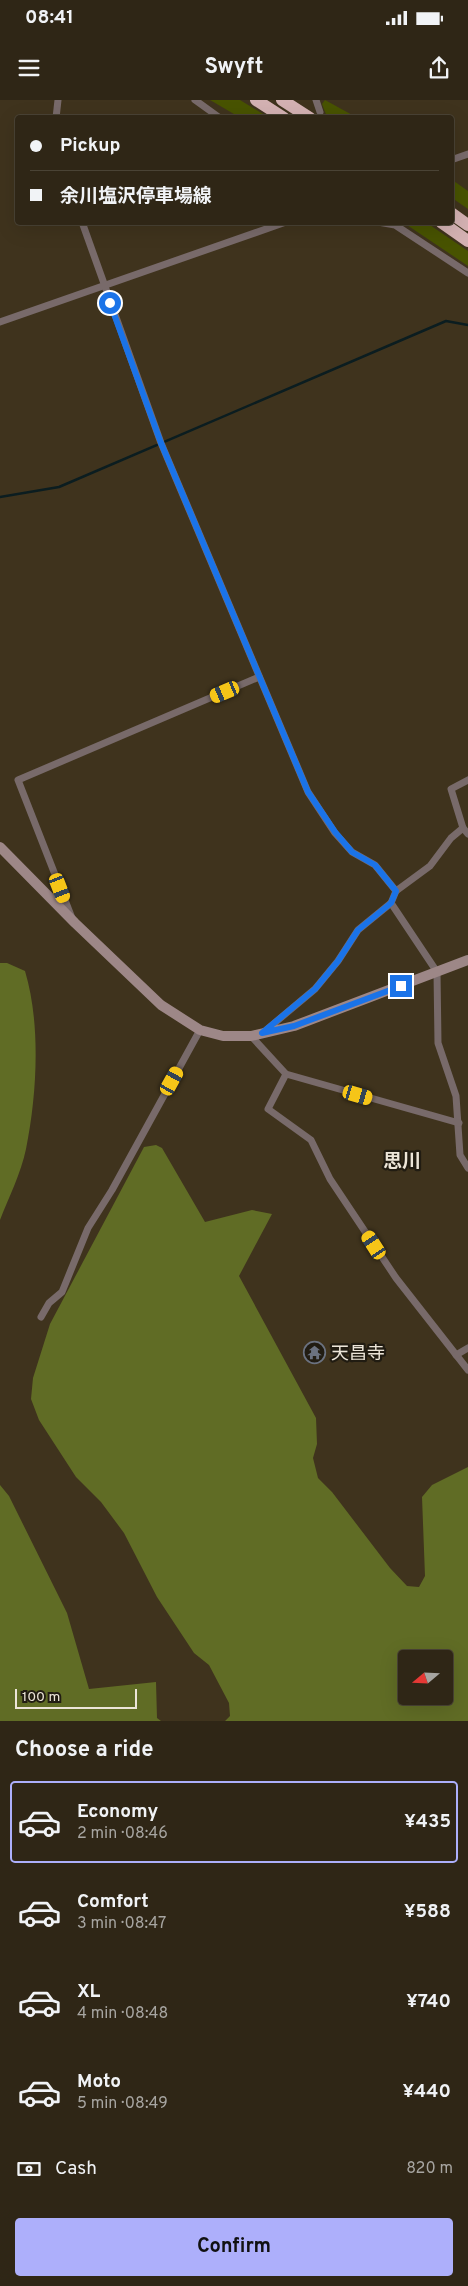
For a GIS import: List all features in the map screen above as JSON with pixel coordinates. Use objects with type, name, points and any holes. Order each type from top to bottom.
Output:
[{"type":"highway","points":[[256,100],[279,115]]},
{"type":"highway","points":[[282,100],[315,115]]},
{"type":"highway","points":[[454,215],[468,225]]},
{"type":"highway","points":[[445,225],[468,241]]},
{"type":"main road","points":[[0,847],[161,1006],[200,1030],[223,1036],[251,1036],[294,1026],[468,960]]},
{"type":"street","points":[[56,115],[58,100]]},
{"type":"street","points":[[195,100],[216,115]]},
{"type":"street","points":[[315,115],[316,100]]},
{"type":"street","points":[[454,159],[468,154]]},
{"type":"street","points":[[83,225],[161,443],[308,792],[335,832],[352,852],[375,865],[396,891]]},
{"type":"street","points":[[0,322],[277,225]]},
{"type":"street","points":[[394,225],[468,274]]},
{"type":"street","points":[[75,923],[18,780],[259,677]]},
{"type":"street","points":[[262,1033],[315,989],[338,961],[358,930],[391,903],[396,891],[430,866],[451,838],[465,831],[451,789],[468,780]]},
{"type":"street","points":[[391,903],[437,972],[438,1043],[456,1096],[460,1155],[468,1168]]},
{"type":"street","points":[[41,1317],[49,1302],[62,1292],[88,1228],[112,1190],[200,1030]]},
{"type":"street","points":[[251,1036],[286,1074],[458,1123]]},
{"type":"street","points":[[286,1074],[268,1109],[311,1140],[330,1179],[396,1278],[468,1370]]},
{"type":"street","points":[[456,1355],[468,1348]]},
{"type":"green space","points":[[210,100],[240,100],[265,115],[236,115]]},
{"type":"green space","points":[[325,100],[352,115],[326,115],[322,104]]},
{"type":"green space","points":[[454,181],[468,191],[468,209],[455,200]]},
{"type":"green space","points":[[407,225],[430,225],[468,251],[468,266]]},
{"type":"green space","points":[[0,963],[7,963],[25,971],[33,1014],[36,1060],[33,1106],[24,1158],[0,1220]]},
{"type":"green space","points":[[156,1145],[162,1148],[205,1222],[252,1210],[272,1214],[239,1276],[316,1418],[317,1444],[313,1458],[318,1478],[332,1492],[390,1568],[407,1586],[419,1587],[425,1576],[422,1497],[432,1485],[468,1467],[468,1721],[225,1721],[230,1716],[229,1703],[209,1665],[194,1653],[157,1597],[124,1533],[101,1502],[76,1477],[39,1420],[31,1399],[33,1378],[50,1324],[144,1147]]},
{"type":"green space","points":[[0,1485],[9,1496],[67,1613],[89,1689],[156,1682],[157,1718],[161,1721],[0,1721]]},
{"type":"waterway","points":[[0,497],[59,487],[446,321],[468,325]]},
{"type":"place","name":"天昌寺","points":[[315,1353]]},
{"type":"district","name":"思川","points":[[402,1160]]},
{"type":"route","points":[[110,303],[161,443],[308,792],[335,832],[352,852],[375,865],[396,891],[391,903],[358,930],[338,961],[315,989],[262,1033],[294,1026],[401,986]]}]
